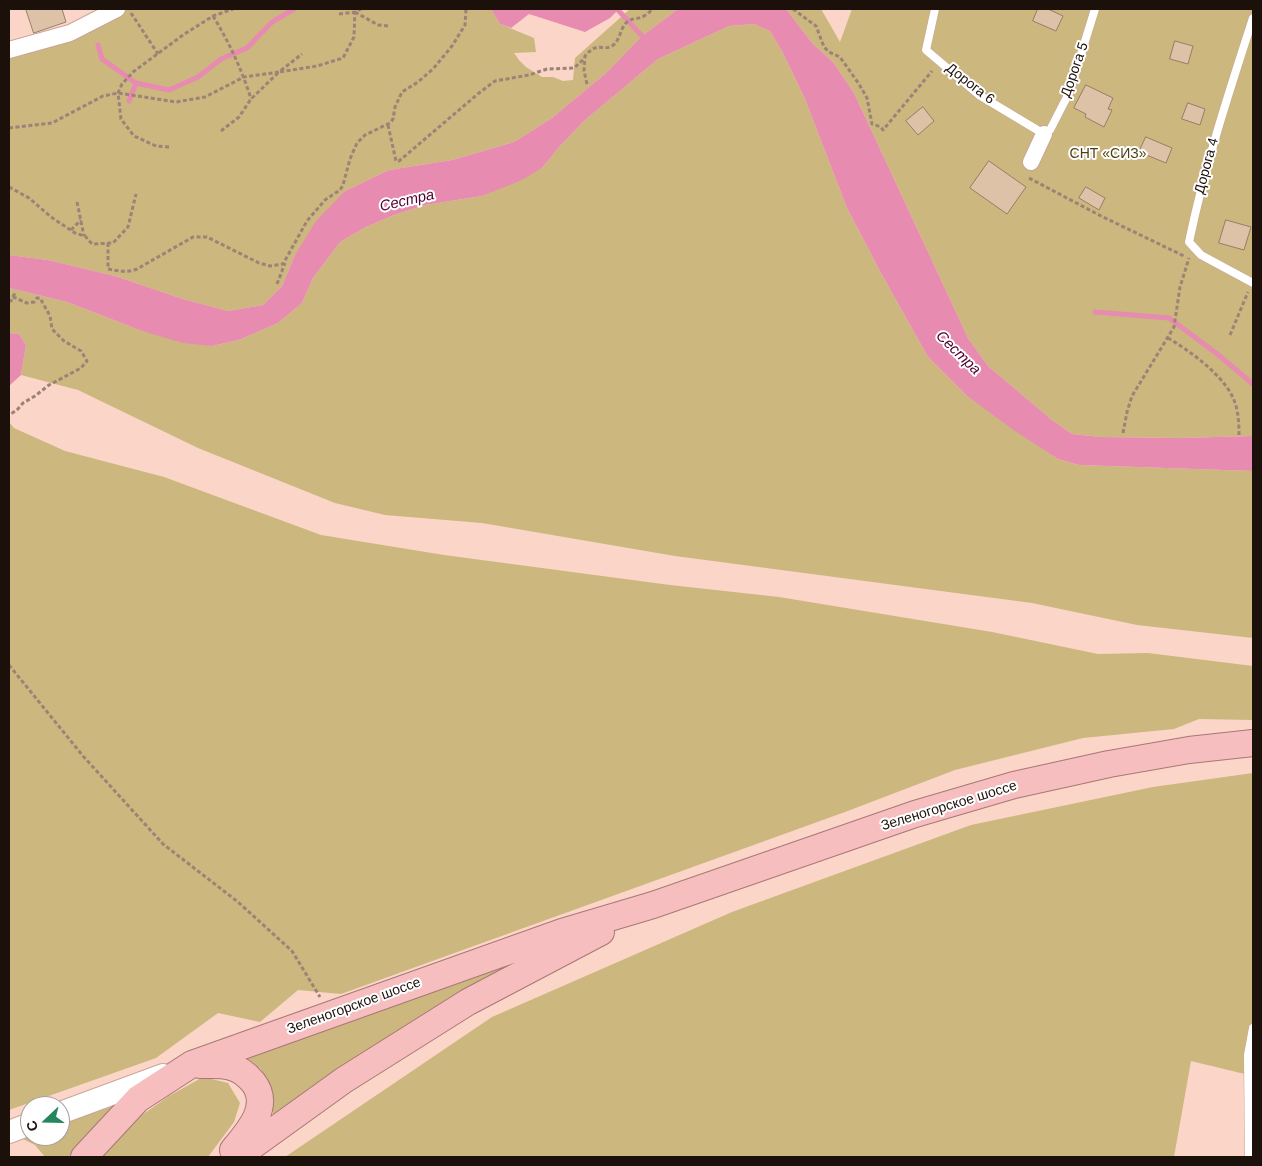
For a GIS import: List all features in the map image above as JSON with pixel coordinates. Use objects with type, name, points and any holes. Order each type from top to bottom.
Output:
[{"type":"highway","name":"Зеленогорское шоссе","points":[[84,1157],[138,1099],[192,1064],[562,932],[653,905],[915,814],[1014,785],[1109,764],[1180,751],[1253,743]]},
{"type":"highway","name":"Зеленогорское шоссе","points":[[237,1157],[344,1080],[468,1002],[653,905]]},
{"type":"highway","points":[[192,1064],[232,1067],[247,1075],[257,1087],[260,1106],[251,1129],[226,1157]]},
{"type":"main road","points":[[70,1109],[192,1064]]},
{"type":"street","points":[[9,50],[70,33],[118,9]]},
{"type":"street","points":[[1029,169],[1047,132]]},
{"type":"lane","name":"Дорога 6","points":[[935,9],[926,50],[980,94],[1047,132]]},
{"type":"lane","name":"Дорога 5","points":[[1047,132],[1068,93],[1095,9]]},
{"type":"lane","name":"Дорога 4","points":[[1189,242],[1198,197],[1216,130],[1253,18]]},
{"type":"lane","points":[[1189,242],[1201,255],[1252,283]]},
{"type":"lane","points":[[1249,1157],[1248,1055],[1253,1028]]},
{"type":"path","points":[[129,9],[158,54]]},
{"type":"path","points":[[169,147],[156,146],[134,136],[121,120],[118,92],[122,84],[133,72],[183,34],[213,16],[233,9]]},
{"type":"path","points":[[339,14],[361,9]]},
{"type":"path","points":[[277,284],[290,250],[307,221],[325,200],[340,190],[357,143],[365,135],[388,125],[393,119],[395,107],[402,92],[418,82],[433,69],[452,46],[465,25],[466,9]]},
{"type":"path","points":[[388,125],[396,161],[399,162],[495,81],[529,76],[547,70],[574,68],[584,59],[589,50],[597,46],[608,48],[615,44],[624,25],[633,18],[643,17],[653,9]]},
{"type":"path","points":[[794,9],[816,26],[824,47],[840,58],[867,98],[872,124],[881,127],[883,130],[940,61]]},
{"type":"path","points":[[355,10],[378,25],[388,26]]},
{"type":"path","points":[[9,128],[52,123],[102,96],[118,92],[176,102],[206,97],[244,77],[317,66],[343,58],[354,37],[355,10]]},
{"type":"path","points":[[213,16],[227,38],[244,77],[251,99]]},
{"type":"path","points":[[221,131],[239,117],[251,99],[278,72],[302,54]]},
{"type":"path","points":[[584,59],[587,84]]},
{"type":"path","points":[[1029,169],[1101,216],[1185,256],[1189,242]]},
{"type":"path","points":[[9,187],[29,198],[51,217],[71,230],[85,236],[92,244],[113,243],[128,227],[136,194]]},
{"type":"path","points":[[78,202],[85,236]]},
{"type":"path","points":[[71,230],[81,220]]},
{"type":"path","points":[[108,243],[108,270],[122,272],[129,272],[137,268],[192,237],[206,237],[259,263],[270,266],[283,264],[286,260]]},
{"type":"path","points":[[1123,433],[1132,396],[1174,327],[1180,288],[1190,254]]},
{"type":"path","points":[[1230,335],[1252,283]]},
{"type":"path","points":[[9,302],[16,291]]},
{"type":"path","points":[[9,415],[49,385],[81,368],[87,361],[81,351],[64,340],[52,329],[50,316],[40,298],[37,298],[34,302],[27,303],[13,296]]},
{"type":"path","points":[[1168,338],[1211,370],[1231,393],[1239,419],[1239,434]]},
{"type":"path","points":[[9,665],[83,756],[163,844],[238,902],[292,951],[330,1015]]},
{"type":"green space","points":[[117,9],[491,9],[500,24],[534,38],[536,52],[514,53],[526,67],[542,77],[553,77],[563,81],[573,80],[575,58],[630,9],[678,9],[642,36],[606,73],[552,118],[514,142],[452,160],[389,170],[345,191],[295,255],[282,286],[263,305],[228,311],[183,299],[115,276],[48,260],[9,255],[9,50]]},
{"type":"green space","name":"СНТ «СИЗ»","points":[[786,9],[821,9],[840,42],[852,9],[1253,9],[1253,436],[1180,438],[1101,437],[1072,434],[1052,420],[988,366],[968,338],[854,93],[833,62],[813,44]]},
{"type":"green space","points":[[754,24],[770,31],[783,53],[805,99],[847,208],[928,357],[967,396],[1058,459],[1079,465],[1253,471],[1253,638],[1137,625],[1032,603],[675,556],[482,523],[385,515],[335,503],[198,448],[78,390],[21,375],[26,345],[19,334],[9,333],[9,288],[67,302],[142,331],[212,346],[239,340],[278,323],[302,303],[313,278],[340,242],[366,227],[394,215],[425,205],[482,196],[542,168],[585,120],[658,59],[729,26]]},
{"type":"green space","points":[[9,422],[14,428],[65,451],[164,477],[321,535],[444,555],[670,585],[779,597],[992,632],[1098,654],[1148,653],[1253,666],[1253,720],[1199,719],[1174,729],[1083,738],[955,770],[845,812],[341,994],[298,990],[260,1022],[218,1013],[156,1058],[49,1096],[20,1096],[20,1106],[9,1110]]},
{"type":"green space","points":[[1253,773],[1253,1076],[1191,1061],[1174,1157],[285,1157],[492,1017],[732,912],[971,825],[1153,787]]},
{"type":"green space","points":[[604,923],[369,1053],[273,1114],[273,1095],[261,1069],[246,1057]]},
{"type":"green space","points":[[203,1077],[228,1083],[240,1103],[234,1122],[208,1157],[101,1157],[142,1115],[169,1096]]},
{"type":"green space","points":[[131,1095],[68,1157],[45,1157],[36,1146],[70,1146],[70,1117]]},
{"type":"water","points":[[491,9],[619,9],[610,18],[585,32],[529,14],[511,28],[500,24]]},
{"type":"water","name":"Сестра","points":[[678,9],[786,9],[813,44],[833,62],[854,93],[968,338],[988,366],[1052,420],[1072,434],[1101,437],[1180,438],[1253,436],[1253,471],[1079,465],[1058,459],[967,396],[928,357],[847,208],[805,99],[783,53],[770,31],[754,24],[729,26],[658,59],[585,120],[542,168],[522,180],[482,196],[425,205],[394,215],[366,227],[340,242],[313,278],[302,303],[278,323],[239,340],[212,346],[183,343],[142,331],[67,302],[9,288],[9,255],[48,260],[115,276],[183,299],[228,311],[263,305],[282,286],[295,255],[316,221],[345,191],[389,170],[452,160],[514,142],[552,118],[606,73],[642,36]]},
{"type":"water","points":[[9,333],[19,334],[26,345],[21,375],[9,386]]},
{"type":"building","points":[[26,9],[62,9],[66,22],[34,33]]},
{"type":"building","points":[[1038,9],[1048,9],[1063,16],[1056,31],[1033,21]]},
{"type":"building","points":[[1175,41],[1193,46],[1188,64],[1170,59]]},
{"type":"building","points":[[1086,85],[1113,98],[1108,109],[1112,110],[1104,127],[1085,117],[1086,114],[1074,108]]},
{"type":"building","points":[[1188,103],[1205,109],[1200,125],[1182,119]]},
{"type":"building","points":[[923,107],[934,121],[918,135],[906,121]]},
{"type":"building","points":[[1146,137],[1172,148],[1166,163],[1139,152]]},
{"type":"building","points":[[989,161],[1026,187],[1007,214],[970,188]]},
{"type":"building","points":[[1086,187],[1105,198],[1099,210],[1079,198]]},
{"type":"building","points":[[1226,220],[1251,227],[1244,250],[1219,243]]},
{"type":"waterway","points":[[129,101],[136,83],[169,90],[198,77],[221,59],[247,48],[272,22],[294,9]]},
{"type":"waterway","points":[[618,10],[642,36]]},
{"type":"waterway","points":[[98,45],[102,59],[136,83]]},
{"type":"waterway","points":[[1095,312],[1169,318],[1216,353],[1253,384]]}]
